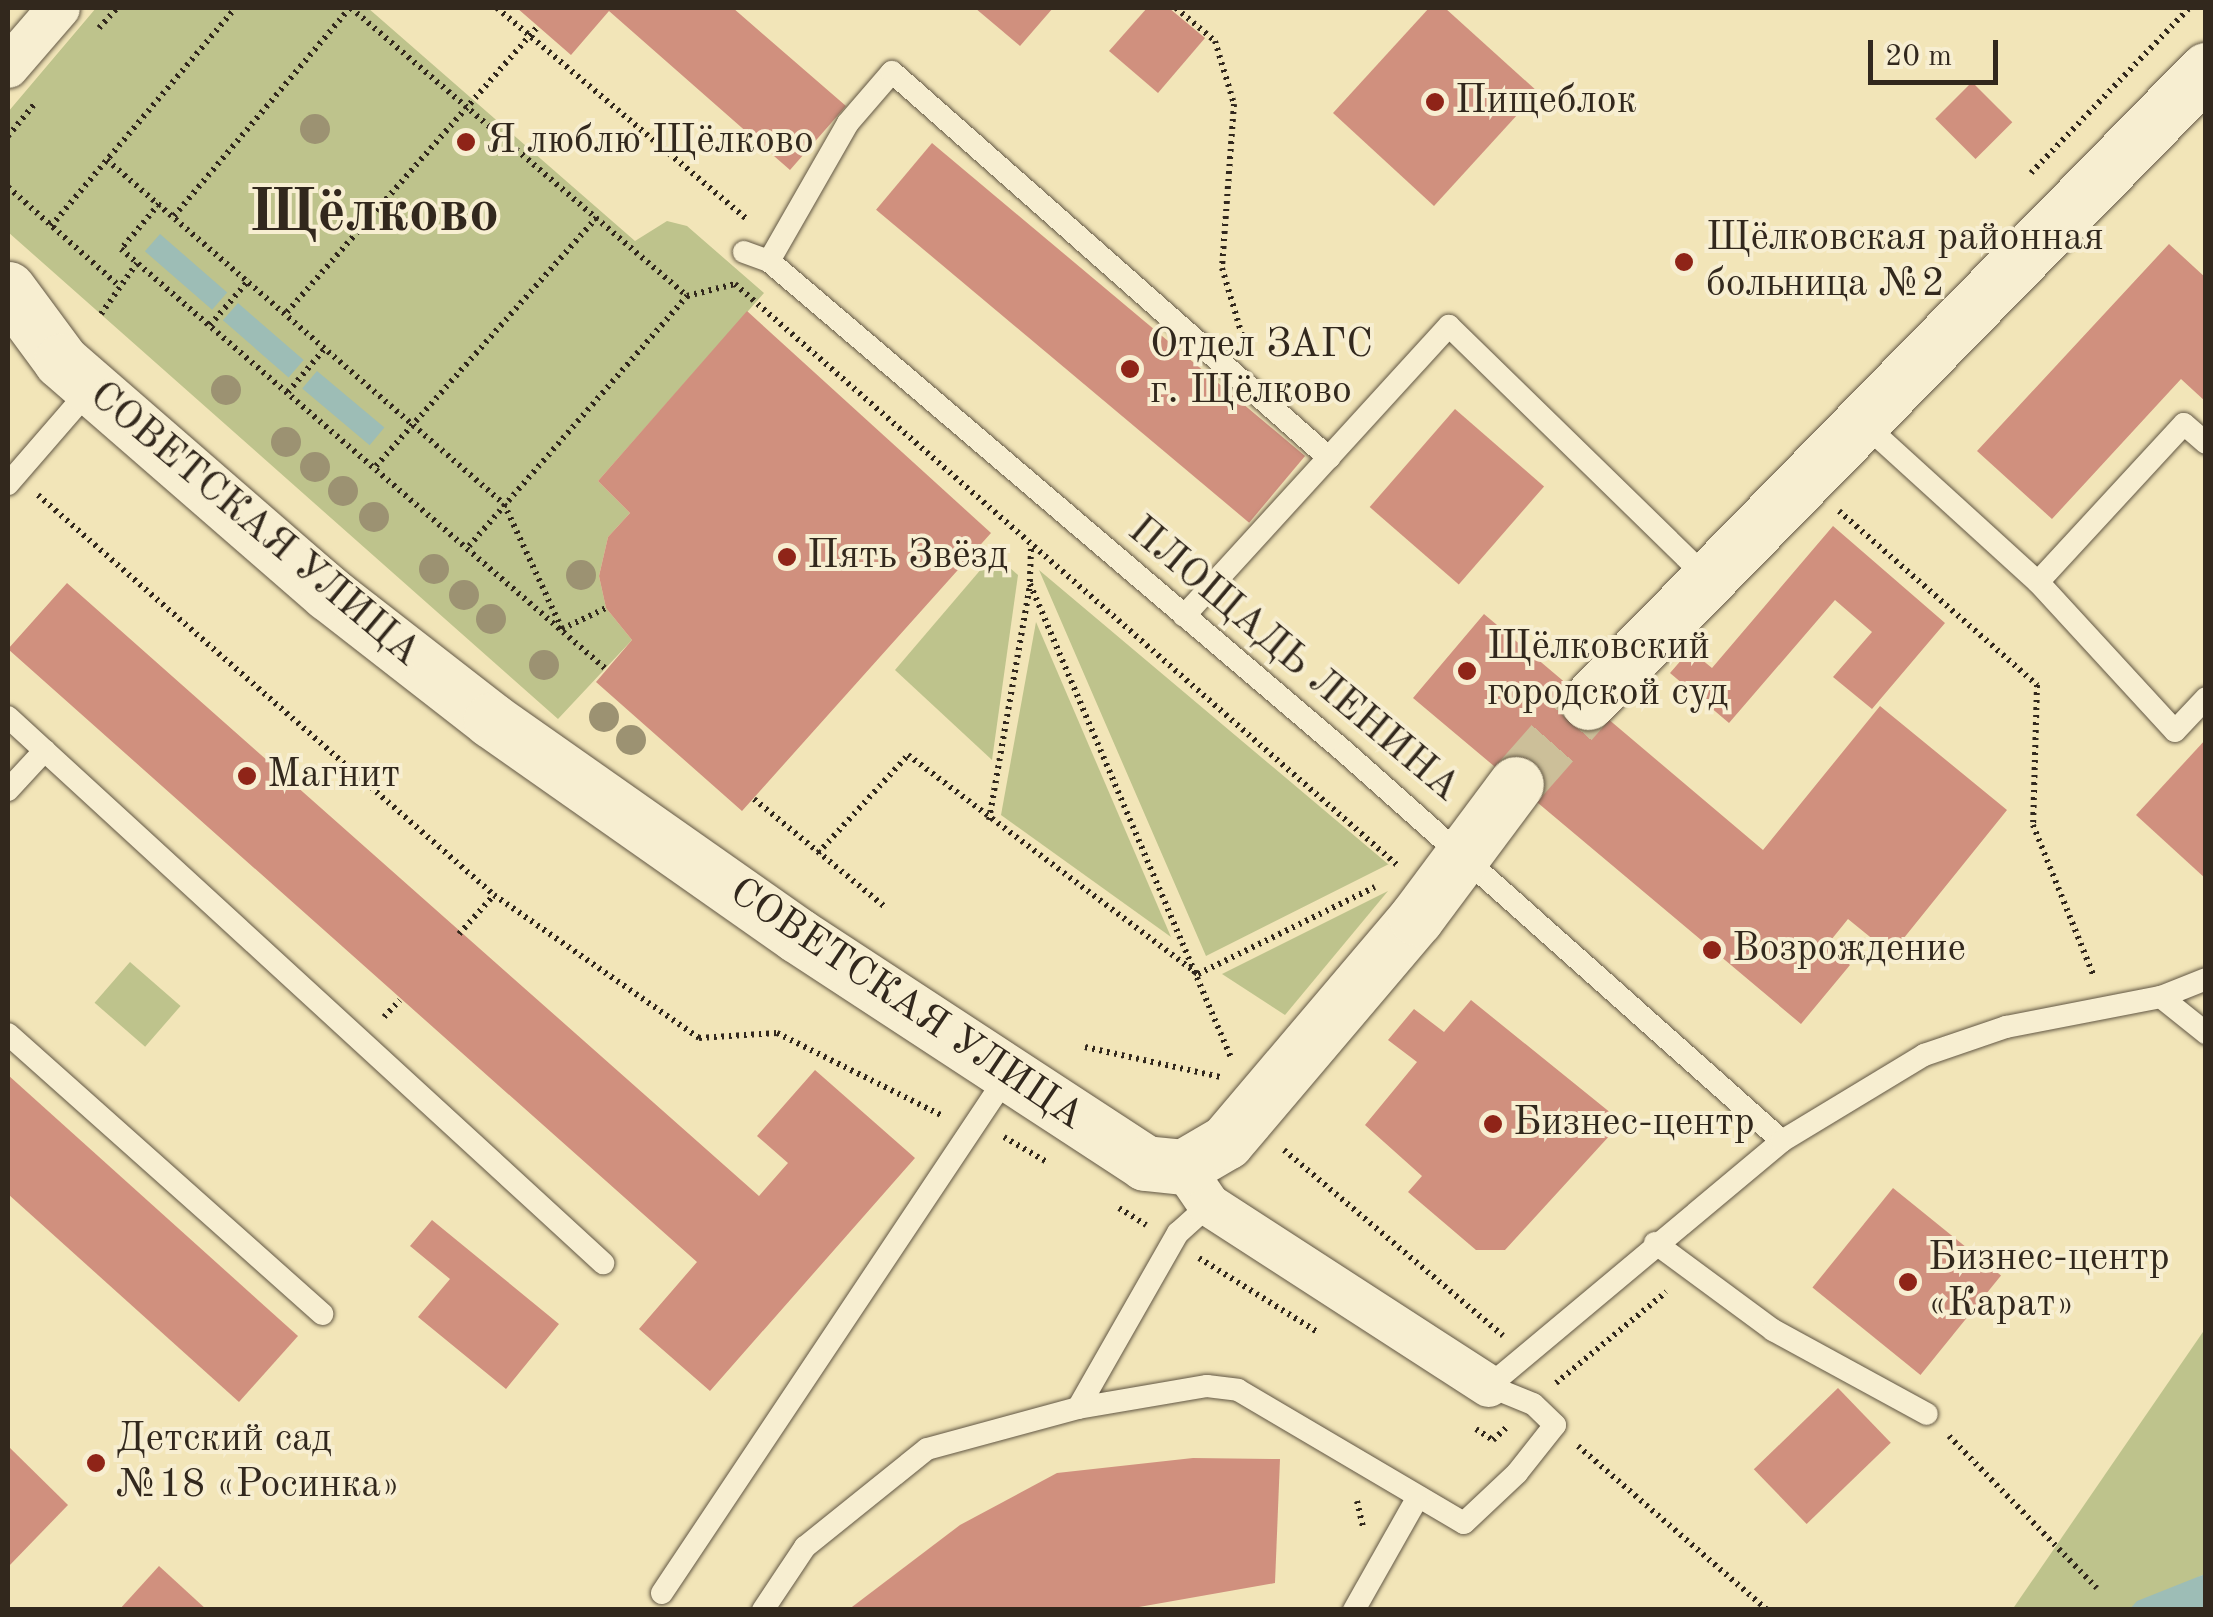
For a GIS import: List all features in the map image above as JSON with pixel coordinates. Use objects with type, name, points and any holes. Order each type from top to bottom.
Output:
[{"type":"street","points":[[8,67],[59,8]]},
{"type":"street","points":[[1588,702],[1859,420],[2206,70]]},
{"type":"street","name":"СОВЕТСКАЯ УЛИЦА","points":[[8,289],[76,374],[298,568],[491,720],[1007,1076],[1145,1163],[1196,1186],[1489,1386]]},
{"type":"street","points":[[8,352],[76,374]]},
{"type":"street","points":[[1196,1186],[1454,846],[1516,784]]},
{"type":"lane","points":[[769,261],[848,123],[892,72],[1329,458]]},
{"type":"lane","name":"ПЛОЩАДЬ ЛЕНИНА","points":[[744,252],[769,261],[1454,846],[1782,1141]]},
{"type":"lane","points":[[1184,616],[1449,326],[1707,578]]},
{"type":"lane","points":[[11,479],[76,374]]},
{"type":"lane","points":[[1859,420],[2038,582],[2175,732],[2206,698]]},
{"type":"lane","points":[[2038,582],[2184,424],[2206,443]]},
{"type":"lane","points":[[8,717],[603,1263]]},
{"type":"lane","points":[[8,790],[45,750]]},
{"type":"lane","points":[[1489,1386],[1655,1242],[1782,1141],[1924,1055],[2006,1028],[2161,997],[2206,980]]},
{"type":"lane","points":[[2161,997],[2206,1033]]},
{"type":"lane","points":[[8,1034],[322,1314]]},
{"type":"lane","points":[[662,1593],[1007,1076]]},
{"type":"lane","points":[[1078,1408],[1178,1233],[1196,1186]]},
{"type":"lane","points":[[1655,1242],[1774,1330],[1927,1414]]},
{"type":"lane","points":[[762,1610],[805,1547],[927,1449],[1078,1408],[1207,1386],[1238,1390],[1464,1523],[1517,1473],[1554,1425]]},
{"type":"lane","name":"СОВЕТСКАЯ УЛИЦА","points":[[1489,1386],[1533,1404],[1554,1425]]},
{"type":"lane","points":[[1354,1610],[1418,1497]]},
{"type":"path","points":[[52,226],[235,8]]},
{"type":"path","points":[[174,216],[350,8],[686,296]]},
{"type":"path","points":[[497,8],[754,225]]},
{"type":"path","points":[[1176,8],[1214,41],[1234,104],[1222,268],[1262,398]]},
{"type":"path","points":[[287,312],[538,26]]},
{"type":"path","points":[[107,160],[287,312],[504,504],[562,629]]},
{"type":"path","points":[[8,187],[118,285]]},
{"type":"path","points":[[159,204],[121,249],[469,546],[607,670]]},
{"type":"path","points":[[376,466],[596,218]]},
{"type":"path","points":[[101,314],[137,262]]},
{"type":"path","points":[[210,325],[249,280]]},
{"type":"path","points":[[469,546],[686,296],[735,284],[1402,873],[1454,846]]},
{"type":"path","points":[[288,392],[326,347]]},
{"type":"path","points":[[11,479],[494,894],[699,1038]]},
{"type":"path","points":[[1822,497],[2037,684],[2033,825],[2106,1006]]},
{"type":"path","points":[[990,820],[1030,584],[1031,548]]},
{"type":"path","points":[[1030,584],[1234,1063]]},
{"type":"path","points":[[562,629],[606,608]]},
{"type":"path","points":[[818,853],[908,755],[1198,974]]},
{"type":"path","points":[[754,799],[885,907]]},
{"type":"path","points":[[1198,974],[1385,882]]},
{"type":"path","points":[[459,934],[494,894]]},
{"type":"path","points":[[1084,1047],[1240,1081]]},
{"type":"path","points":[[1283,1136],[1283,1149],[1557,1382]]},
{"type":"path","points":[[1927,1414],[2097,1588]]},
{"type":"path","points":[[1554,1425],[1767,1610]]},
{"type":"path","points":[[1347,1494],[1359,1502],[1366,1538]]},
{"type":"green space","points":[[96,8],[368,8],[635,241],[667,221],[687,226],[764,293],[598,481],[630,513],[608,537],[599,576],[606,608],[632,640],[558,719],[8,232],[8,112]]},
{"type":"green space","points":[[994,554],[1018,575],[992,760],[895,670]]},
{"type":"green space","points":[[1039,570],[1388,864],[1389,864],[1206,956]]},
{"type":"green space","points":[[1036,622],[1171,937],[1001,815]]},
{"type":"green space","points":[[1388,891],[1285,1015],[1222,974]]},
{"type":"green space","points":[[130,962],[181,1006],[145,1047],[95,1003]]},
{"type":"green space","points":[[2205,1329],[2205,1574],[2130,1609],[2012,1610]]},
{"type":"water","points":[[160,234],[227,292],[212,310],[145,251]]},
{"type":"water","points":[[238,303],[304,360],[289,377],[223,320]]},
{"type":"water","points":[[317,371],[384,428],[370,445],[302,389]]},
{"type":"water","points":[[2205,1574],[2205,1609],[2130,1609],[2137,1601]]},
{"type":"building","points":[[517,8],[733,8],[846,106],[790,170],[609,11],[571,55]]},
{"type":"building","points":[[975,8],[1053,8],[1020,46]]},
{"type":"building","points":[[1147,8],[1169,8],[1205,38],[1158,93],[1109,51]]},
{"type":"building","name":"Пищеблок","points":[[1429,8],[1445,8],[1538,92],[1434,206],[1333,113]]},
{"type":"building","points":[[1972,82],[2012,122],[1976,159],[1935,119]]},
{"type":"building","points":[[932,143],[1305,456],[1249,523],[876,210]]},
{"type":"building","points":[[2169,244],[2206,278],[2206,402],[2181,379],[2052,519],[1977,451]]},
{"type":"building","name":"Пять Звёзд","points":[[747,311],[991,533],[742,811],[596,682],[632,640],[606,608],[599,576],[608,537],[630,513],[598,481]]},
{"type":"building","points":[[1455,409],[1544,486],[1459,585],[1370,507]]},
{"type":"building","points":[[1833,526],[1945,623],[1872,709],[1833,677],[1872,632],[1835,600],[1729,723],[1670,673],[1690,650],[1712,668]]},
{"type":"building","points":[[67,583],[759,1196],[788,1163],[757,1136],[815,1070],[915,1158],[710,1391],[639,1329],[697,1262],[8,649]]},
{"type":"building","points":[[1484,614],[1763,850],[1880,706],[2007,810],[1891,954],[1848,919],[1827,945],[1850,965],[1801,1024],[1413,698]]},
{"type":"building","points":[[2206,739],[2206,879],[2136,815]]},
{"type":"building","name":"Бизнес-центр","points":[[1471,1000],[1622,1122],[1505,1250],[1476,1250],[1408,1192],[1422,1176],[1365,1125],[1417,1062],[1388,1040],[1414,1009],[1444,1032]]},
{"type":"building","points":[[8,1075],[298,1336],[239,1402],[8,1194]]},
{"type":"building","name":"Бизнес-центр «Карат»","points":[[1893,1188],[2001,1275],[1920,1375],[1812,1287]]},
{"type":"building","points":[[432,1220],[559,1324],[506,1389],[418,1317],[450,1279],[410,1246]]},
{"type":"building","points":[[1838,1388],[1891,1443],[1807,1524],[1754,1469]]},
{"type":"building","points":[[8,1446],[68,1505],[8,1567]]},
{"type":"building","points":[[1193,1458],[1280,1459],[1275,1583],[1122,1610],[848,1610],[960,1525],[1057,1473]]},
{"type":"building","points":[[159,1566],[207,1610],[119,1610]]},
{"type":"tunnel","points":[[1516,784],[1588,702]]},
{"type":"place","name":"Пищеблок","points":[[1435,102]]},
{"type":"place","name":"Я люблю Щёлково","points":[[466,142]]},
{"type":"place","name":"Щёлковская районная больница №2","points":[[1684,262]]},
{"type":"place","name":"Отдел ЗАГС г. Щёлково","points":[[1130,369]]},
{"type":"place","name":"Пять Звёзд","points":[[787,557]]},
{"type":"place","name":"Щёлковский городской суд","points":[[1467,671]]},
{"type":"place","name":"Магнит","points":[[247,776]]},
{"type":"place","name":"Возрождение","points":[[1712,950]]},
{"type":"place","name":"Бизнес-центр","points":[[1493,1124]]},
{"type":"place","name":"Бизнес-центр «Карат»","points":[[1908,1282]]},
{"type":"place","name":"Детский сад №18 «Росинка»","points":[[96,1463]]},
{"type":"district","name":"Щёлково","points":[[374,214]]}]
